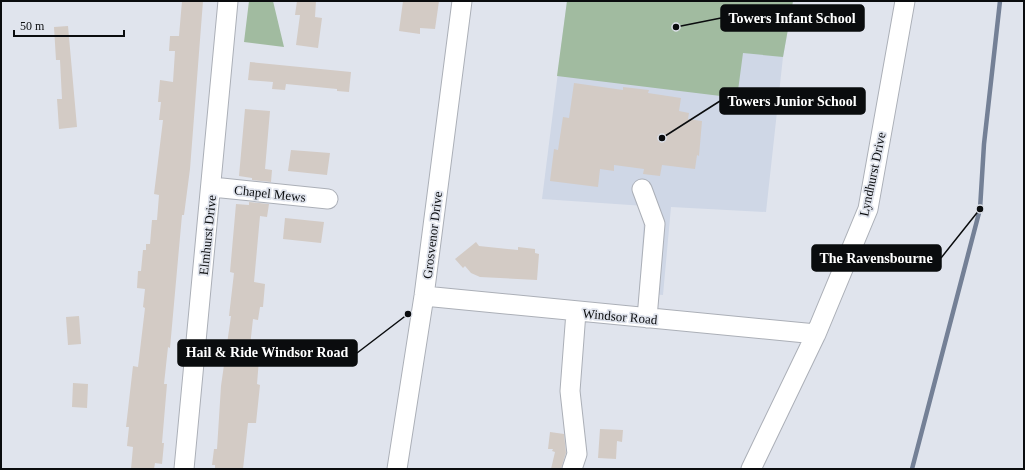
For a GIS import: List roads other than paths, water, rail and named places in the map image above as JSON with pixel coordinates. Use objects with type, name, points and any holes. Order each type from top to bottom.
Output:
[{"type":"street","name":"Elmhurst Drive","points":[[184,469],[212,187],[228,1]]},
{"type":"street","name":"Grosvenor Drive","points":[[397,469],[424,296],[462,1]]},
{"type":"street","name":"Lyndhurst Drive","points":[[751,469],[816,334],[868,209],[905,1]]},
{"type":"street","name":"Chapel Mews","points":[[212,187],[328,199]]},
{"type":"street","points":[[642,189],[655,224],[647,318]]},
{"type":"street","name":"Windsor Road","points":[[424,296],[576,312],[816,334]]},
{"type":"street","points":[[572,469],[577,454],[570,391],[576,312]]},
{"type":"waterway","points":[[912,469],[980,209],[984,144],[1000,1]]},
{"type":"place","name":"Towers Infant School","points":[[676,27]]},
{"type":"place","name":"Towers Junior School","points":[[662,138]]},
{"type":"place","name":"The Ravensbourne","points":[[980,209]]},
{"type":"place","name":"Hail & Ride Windsor Road","points":[[408,314]]}]
